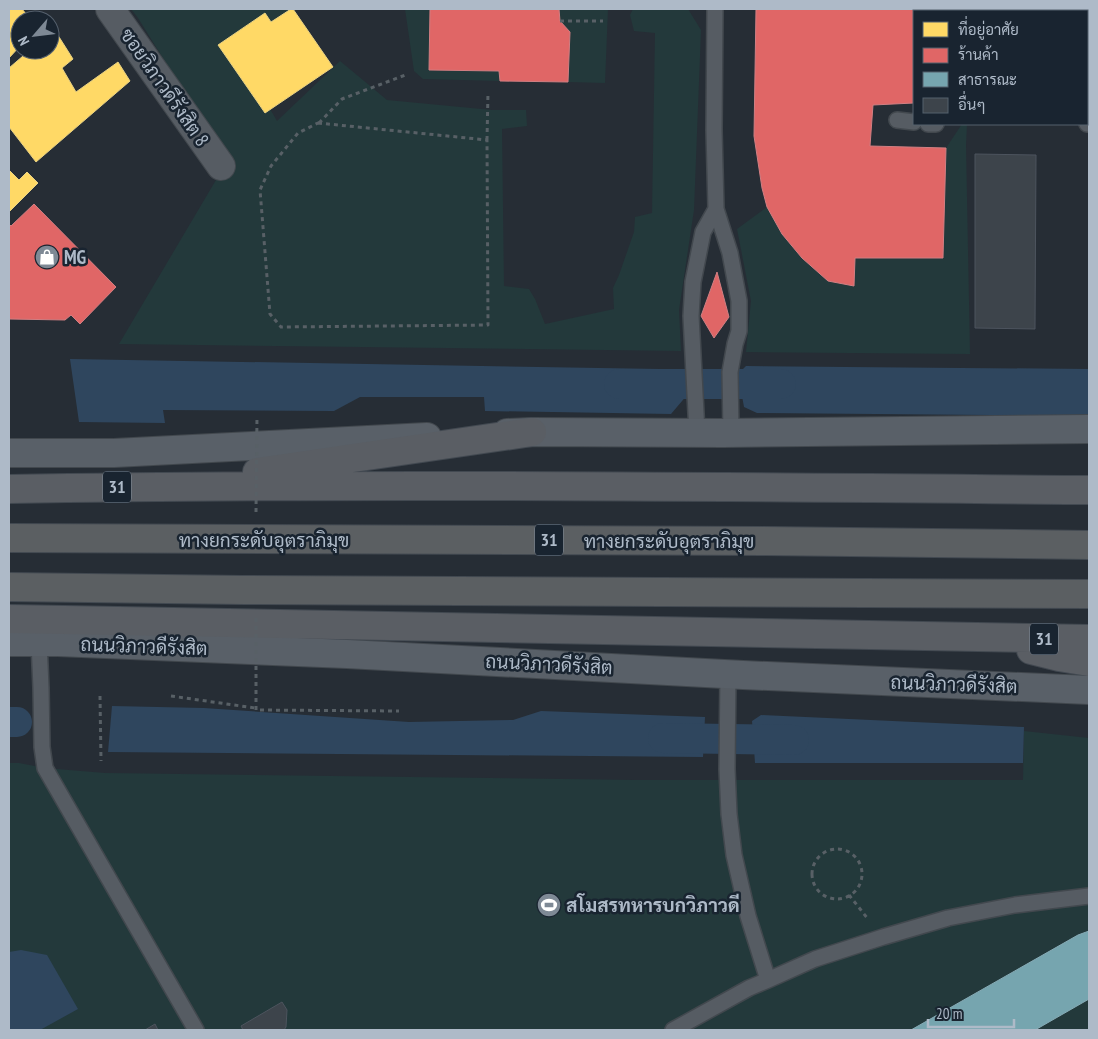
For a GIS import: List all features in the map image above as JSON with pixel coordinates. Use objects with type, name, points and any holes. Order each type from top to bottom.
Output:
[{"type":"highway","points":[[162,486],[532,432]]},
{"type":"highway","name":"31","points":[[9,489],[162,486],[595,486],[1089,490]]},
{"type":"highway","name":"ทางยกระดับอุตราภิมุข","points":[[9,538],[765,541],[1089,545]]},
{"type":"highway","points":[[9,587],[1089,594]]},
{"type":"highway","name":"ถนนวิภาวดีรังสิต","points":[[9,619],[1089,639]]},
{"type":"highway","points":[[999,638],[1033,651],[1089,662]]},
{"type":"main road","name":"31","points":[[9,453],[114,453],[532,432],[732,433],[1089,429]]},
{"type":"main road","name":"ถนนวิภาวดีรังสิต","points":[[9,642],[347,654],[728,674],[1089,690]]},
{"type":"street","name":"ซอยวิภาวดีรังสิต 8","points":[[110,9],[220,166]]},
{"type":"lane","points":[[715,9],[714,130],[716,209],[730,253],[739,301],[739,331],[730,372],[732,433]]},
{"type":"lane","points":[[897,120],[913,122]]},
{"type":"lane","points":[[697,433],[691,316],[693,282],[703,232],[716,209]]},
{"type":"lane","points":[[39,642],[42,747],[45,768],[196,1030]]},
{"type":"lane","points":[[728,674],[727,769],[729,814],[734,855],[748,916],[768,980]]},
{"type":"lane","points":[[672,1030],[749,988],[815,960],[882,937],[948,918],[1015,905],[1089,896]]},
{"type":"path","points":[[560,21],[603,21]]},
{"type":"path","points":[[408,74],[342,99],[318,123],[298,133],[271,166],[260,190],[270,314],[281,327],[488,325],[488,92]]},
{"type":"path","points":[[318,123],[487,140]]},
{"type":"path","points":[[100,696],[101,761]]},
{"type":"path","points":[[171,696],[255,708]]},
{"type":"path","points":[[829,850],[846,850],[854,855],[858,861],[862,876],[860,884],[850,895],[834,898],[820,892],[815,885],[813,868],[816,860],[829,850]]},
{"type":"path","points":[[850,895],[882,937]]},
{"type":"green space","points":[[131,9],[294,9],[234,46],[277,121],[340,61],[387,100],[492,110],[526,110],[527,126],[502,129],[504,286],[529,289],[545,324],[614,309],[613,288],[634,232],[635,217],[652,213],[655,33],[634,31],[630,15],[633,9],[688,9],[701,30],[694,210],[679,310],[681,351],[119,344],[216,180],[230,166]]},
{"type":"green space","points":[[405,9],[430,9],[429,70],[499,71],[500,81],[423,79],[414,71]]},
{"type":"green space","points":[[559,9],[608,9],[605,83],[568,82],[570,33],[560,21]]},
{"type":"green space","points":[[961,125],[967,125],[970,354],[746,352],[751,301],[737,229],[767,207],[782,234],[802,258],[854,286],[855,258],[943,258],[946,148]]},
{"type":"green space","name":"สโมสรทหารบกวิภาวดี","points":[[1024,731],[1089,738],[1089,1030],[9,1030],[9,763],[105,773],[635,780],[1023,780]]},
{"type":"water","points":[[70,359],[660,369],[661,388],[688,394],[671,414],[485,411],[484,397],[360,397],[334,411],[163,410],[165,423],[79,422]]},
{"type":"water","points":[[746,366],[1089,369],[1089,416],[757,413],[744,407],[738,374]]},
{"type":"water","points":[[112,706],[204,708],[409,722],[513,720],[541,711],[705,717],[703,757],[108,752]]},
{"type":"water","points":[[761,715],[1024,727],[1023,763],[755,763],[752,721]]},
{"type":"water","points":[[21,950],[47,955],[78,1009],[40,1030],[9,1030],[9,952]]},
{"type":"building: ที่อยู่อาศัย","points":[[9,9],[22,9],[10,10],[9,58]]},
{"type":"building: ที่อยู่อาศัย","points":[[293,9],[333,67],[265,113],[218,45],[265,13],[271,22]]},
{"type":"building: ที่อยู่อาศัย","points":[[60,38],[73,59],[62,68],[76,92],[118,62],[130,81],[36,162],[9,127],[9,68],[18,60],[60,60]]},
{"type":"building: ที่อยู่อาศัย","points":[[9,170],[19,180],[27,172],[38,183],[9,212]]},
{"type":"building: ร้านค้า","points":[[430,9],[559,9],[560,21],[570,32],[568,82],[500,81],[499,71],[429,70]]},
{"type":"building: ร้านค้า","points":[[756,9],[939,9],[913,10],[913,103],[873,105],[870,146],[946,148],[943,258],[855,258],[854,286],[828,281],[802,258],[782,234],[767,207],[754,136]]},
{"type":"building: ร้านค้า","name":"MG","points":[[34,204],[116,287],[80,324],[71,315],[65,320],[9,319],[9,224],[11,226]]},
{"type":"building: ร้านค้า","points":[[717,272],[729,317],[714,338],[701,316]]},
{"type":"building: สาธารณะ","points":[[1089,931],[1089,999],[1035,1030],[911,1030],[1078,935]]},
{"type":"building: อื่นๆ","points":[[997,9],[1073,9],[1073,10]]},
{"type":"building: อื่นๆ","points":[[975,154],[1036,155],[1035,329],[975,328]]},
{"type":"building: อื่นๆ","points":[[282,1002],[287,1010],[286,1027],[284,1030],[243,1030],[241,1026]]},
{"type":"building: อื่นๆ","points":[[155,1024],[158,1030],[145,1030]]},
{"type":"waterway","points":[[619,384],[781,384]]},
{"type":"waterway","points":[[9,722],[17,722]]},
{"type":"waterway","points":[[663,738],[794,740]]},
{"type":"place","name":"MG","points":[[47,257]]},
{"type":"place","name":"สโมสรทหารบกวิภาวดี","points":[[549,905]]}]
